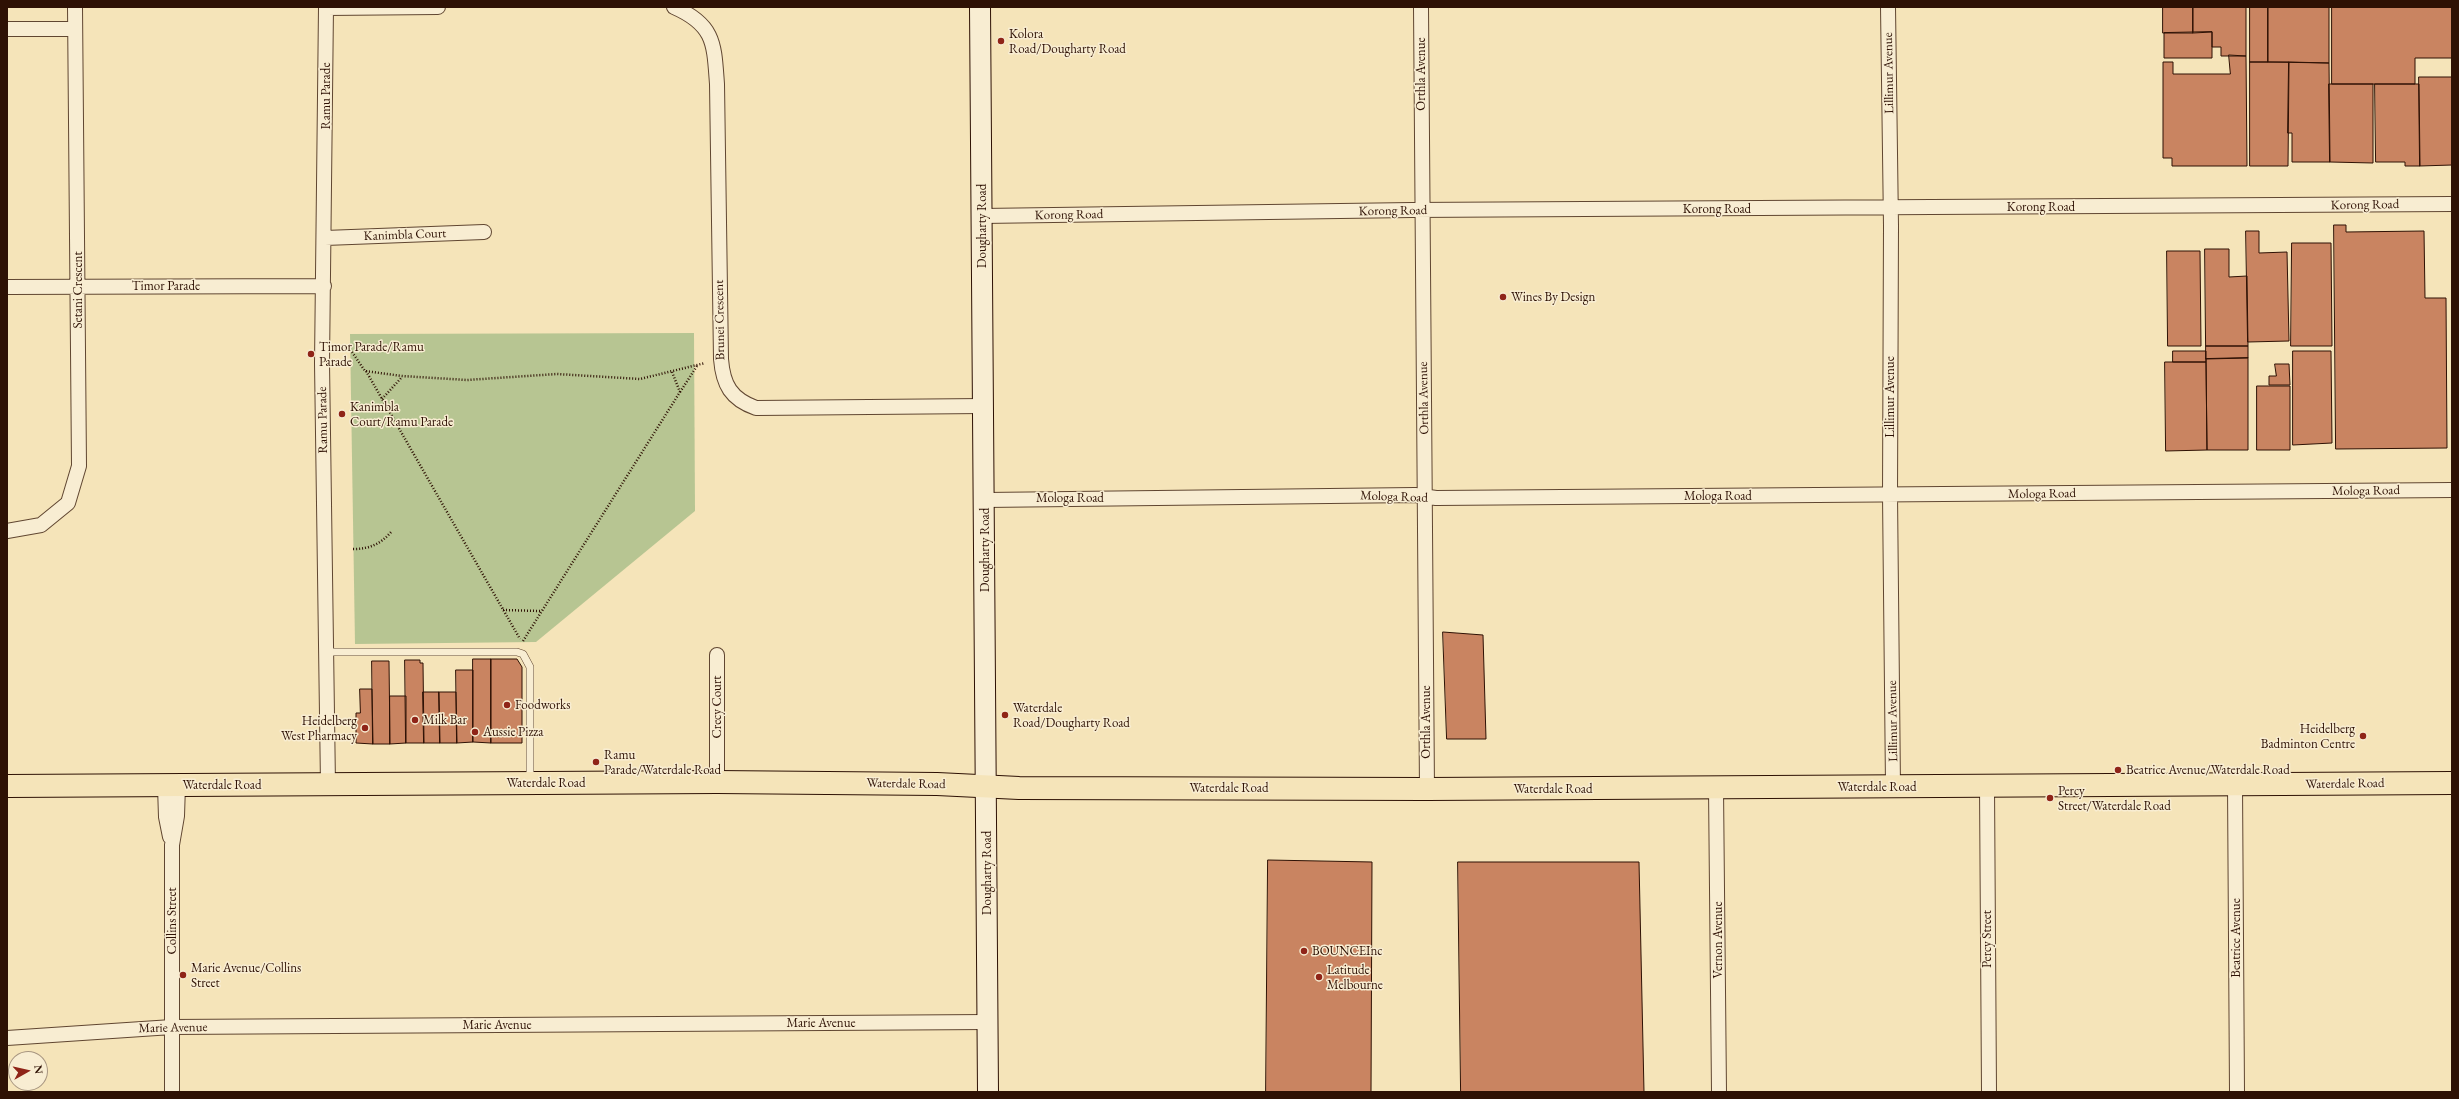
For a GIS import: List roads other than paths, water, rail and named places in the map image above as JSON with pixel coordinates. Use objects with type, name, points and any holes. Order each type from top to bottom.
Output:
[{"type":"main road","name":"Waterdale Road","points":[[7,786],[718,782],[987,786],[1019,788],[1427,789],[2235,785],[2452,782]]},
{"type":"street","name":"Setani Crescent","points":[[7,531],[41,525],[68,503],[79,466],[75,7]]},
{"type":"street","points":[[326,8],[438,7]]},
{"type":"street","name":"Brunei Crescent","points":[[674,7],[695,19],[706,30],[714,46],[718,84],[720,359],[722,375],[728,390],[744,404],[756,408],[984,406]]},
{"type":"street","name":"Dougharty Road","points":[[980,7],[985,500],[988,1092]]},
{"type":"street","name":"Orthla Avenue","points":[[1421,7],[1421,210],[1427,789]]},
{"type":"street","name":"Lillimur Avenue","points":[[1888,7],[1891,207],[1890,495],[1894,786]]},
{"type":"street","name":"Ramu Parade","points":[[326,8],[325,238],[322,363],[328,652],[328,785]]},
{"type":"street","points":[[7,29],[75,29]]},
{"type":"street","name":"Korong Road","points":[[982,216],[1421,210],[2452,204]]},
{"type":"street","name":"Kanimbla Court","points":[[325,238],[484,232]]},
{"type":"street","name":"Timor Parade","points":[[7,287],[324,286]]},
{"type":"street","name":"Mologa Road","points":[[985,500],[2452,490]]},
{"type":"street","name":"Crecy Court","points":[[717,655],[718,782]]},
{"type":"street","name":"Collins Street","points":[[172,785],[177,816],[172,845],[172,1092]]},
{"type":"street","name":"Beatrice Avenue","points":[[2235,785],[2237,1092]]},
{"type":"street","name":"Percy Street","points":[[1987,786],[1989,1092]]},
{"type":"street","name":"Vernon Avenue","points":[[1716,788],[1719,1092]]},
{"type":"street","name":"Marie Avenue","points":[[7,1038],[172,1027],[988,1022]]},
{"type":"lane","points":[[328,652],[517,652],[523,654],[530,667],[530,784]]},
{"type":"place","name":"Kolora Road/Dougharty Road","points":[[1001,41]]},
{"type":"place","name":"Wines By Design","points":[[1503,297]]},
{"type":"place","name":"Timor Parade/Ramu Parade","points":[[311,354]]},
{"type":"place","name":"Kanimbla Court/Ramu Parade","points":[[342,414]]},
{"type":"place","name":"Foodworks","points":[[507,705]]},
{"type":"place","name":"Waterdale Road/Dougharty Road","points":[[1005,715]]},
{"type":"place","name":"Milk Bar","points":[[415,720]]},
{"type":"place","name":"Heidelberg West Pharmacy","points":[[365,728]]},
{"type":"place","name":"Aussie Pizza","points":[[475,732]]},
{"type":"place","name":"Heidelberg Badminton Centre","points":[[2363,736]]},
{"type":"place","name":"Ramu Parade/Waterdale Road","points":[[596,762]]},
{"type":"place","name":"Beatrice Avenue/Waterdale Road","points":[[2118,770]]},
{"type":"place","name":"Percy Street/Waterdale Road","points":[[2050,798]]},
{"type":"place","name":"BOUNCEInc","points":[[1304,951]]},
{"type":"place","name":"Marie Avenue/Collins Street","points":[[183,975]]},
{"type":"place","name":"Latitude Melbourne","points":[[1319,977]]}]
